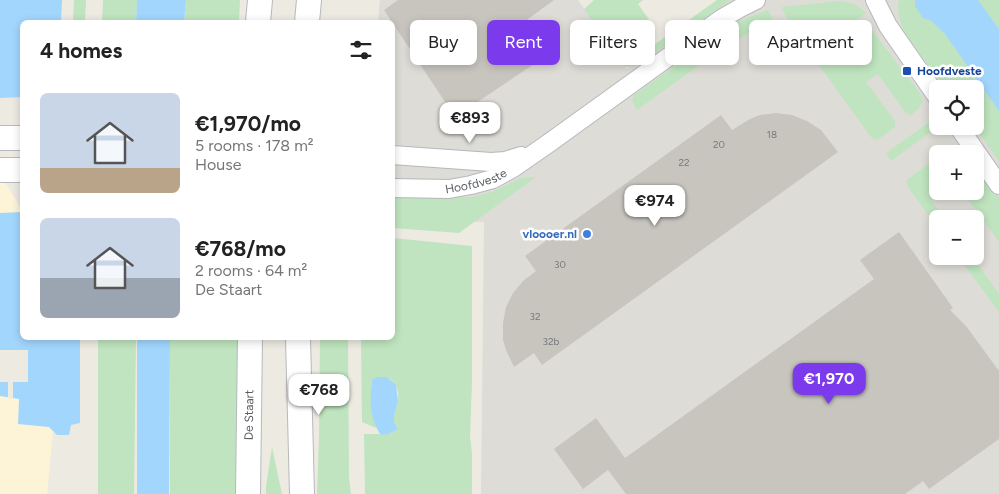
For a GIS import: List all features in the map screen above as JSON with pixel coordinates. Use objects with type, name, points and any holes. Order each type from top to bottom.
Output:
[{"type":"main road","points":[[258,20],[260,0]]},
{"type":"main road","points":[[308,20],[310,0]]},
{"type":"main road","points":[[0,138],[20,138]]},
{"type":"main road","points":[[0,170],[20,170]]},
{"type":"main road","name":"De Staart","points":[[248,494],[250,340]]},
{"type":"main road","points":[[298,340],[302,494]]},
{"type":"street","name":"Hoofdveste","points":[[395,188],[449,189],[492,179],[513,168],[549,143],[721,19],[756,0]]},
{"type":"street","points":[[875,0],[888,26],[929,85]]},
{"type":"street","points":[[964,135],[999,185]]},
{"type":"street","name":"Hoofdveste","points":[[395,155],[491,162],[505,161],[549,143]]},
{"type":"shaded area","points":[[380,0],[578,0],[592,20],[570,20],[570,65],[624,65],[627,69],[633,65],[655,65],[655,49],[665,41],[665,65],[739,65],[739,20],[694,20],[722,0],[999,0],[999,494],[481,494],[484,222],[395,219],[395,20],[378,20]]},
{"type":"shaded area","points":[[0,174],[20,207],[20,340],[23,340],[54,420],[47,494],[0,494]]},
{"type":"green space","points":[[74,0],[86,0],[85,20],[73,20]]},
{"type":"green space","points":[[103,0],[137,0],[136,20],[102,20]]},
{"type":"green space","points":[[186,0],[240,0],[239,20],[184,20]]},
{"type":"green space","points":[[594,0],[643,0],[638,4],[649,20],[592,20],[584,9]]},
{"type":"green space","points":[[717,0],[730,0],[702,20],[689,20]]},
{"type":"green space","points":[[901,0],[915,0],[914,2],[923,18],[931,21],[945,34],[977,80],[939,80],[905,33],[898,10],[898,2]]},
{"type":"green space","points":[[978,0],[999,0],[999,29]]},
{"type":"green space","points":[[840,1],[854,4],[866,13],[856,20],[788,20],[782,7]]},
{"type":"green space","points":[[768,10],[773,20],[749,20],[749,33],[739,38],[739,21]]},
{"type":"green space","points":[[872,31],[920,93],[922,103],[911,115],[906,113],[878,74],[866,82],[895,121],[895,127],[877,140],[871,137],[819,65],[872,65]]},
{"type":"green space","points":[[665,37],[665,46],[655,53],[655,44]]},
{"type":"green space","points":[[622,65],[638,65],[628,67]]},
{"type":"green space","points":[[676,65],[699,65],[637,110],[632,101],[634,95]]},
{"type":"green space","points":[[984,90],[999,111],[999,161],[980,135],[984,135]]},
{"type":"green space","points":[[929,122],[929,133],[891,161],[886,153]]},
{"type":"green space","points":[[929,163],[929,200],[938,210],[929,210],[929,216],[907,187],[906,181]]},
{"type":"green space","points":[[536,177],[459,233],[395,228],[395,198],[473,197],[492,192],[521,178]]},
{"type":"green space","points":[[984,177],[999,198],[999,242],[984,221],[984,210],[976,210],[969,200],[984,200]]},
{"type":"green space","points":[[395,238],[472,246],[470,436],[472,494],[365,494],[364,434],[389,434],[398,429],[394,423],[394,417],[398,401],[398,391],[394,383],[387,377],[376,377],[372,380],[371,404],[376,428],[362,422],[361,340],[395,340]]},
{"type":"green space","points":[[965,265],[978,265],[999,294],[999,312]]},
{"type":"green space","points":[[98,340],[136,340],[134,494],[98,494]]},
{"type":"green space","points":[[170,340],[244,340],[244,494],[170,494]]},
{"type":"green space","points":[[320,340],[348,340],[349,478],[351,494],[317,494]]},
{"type":"green space","points":[[272,447],[282,494],[266,494]]},
{"type":"water","points":[[0,0],[62,0],[61,20],[20,20],[20,97],[0,98]]},
{"type":"water","points":[[137,0],[186,0],[184,20],[136,20]]},
{"type":"water","points":[[915,0],[978,0],[999,29],[999,111],[984,90],[984,80],[977,80],[945,34],[931,21],[923,18],[915,6]]},
{"type":"water","points":[[20,212],[20,340],[80,340],[80,423],[71,425],[69,435],[57,435],[49,427],[18,424],[19,399],[0,396],[0,213]]},
{"type":"water","points":[[137,340],[170,340],[169,494],[137,494]]},
{"type":"water","points":[[376,377],[387,377],[396,385],[398,401],[394,422],[398,429],[389,434],[381,435],[372,416],[371,387],[372,380]]},
{"type":"pier","points":[[0,350],[28,350],[28,382],[13,382],[13,399],[8,398],[8,382],[0,382]]},
{"type":"building","points":[[398,0],[554,0],[527,20],[487,20],[487,65],[533,65],[455,117],[420,65],[477,65],[477,20],[410,20],[410,49],[395,27],[395,20],[391,20],[384,10]]},
{"type":"building","points":[[776,113],[792,115],[807,121],[821,130],[838,152],[542,365],[534,353],[514,367],[503,340],[503,323],[506,307],[513,293],[523,281],[536,271],[525,256],[721,115],[732,130],[760,115]]},
{"type":"building","points":[[899,232],[953,308],[950,310],[966,326],[999,371],[999,439],[929,489],[923,481],[905,494],[626,494],[608,470],[583,489],[554,449],[596,418],[625,458],[874,279],[860,260]]},
{"type":"place","name":"Hoofdveste","points":[[907,71]]},
{"type":"place","name":"vloooer.nl","points":[[587,234]]}]
